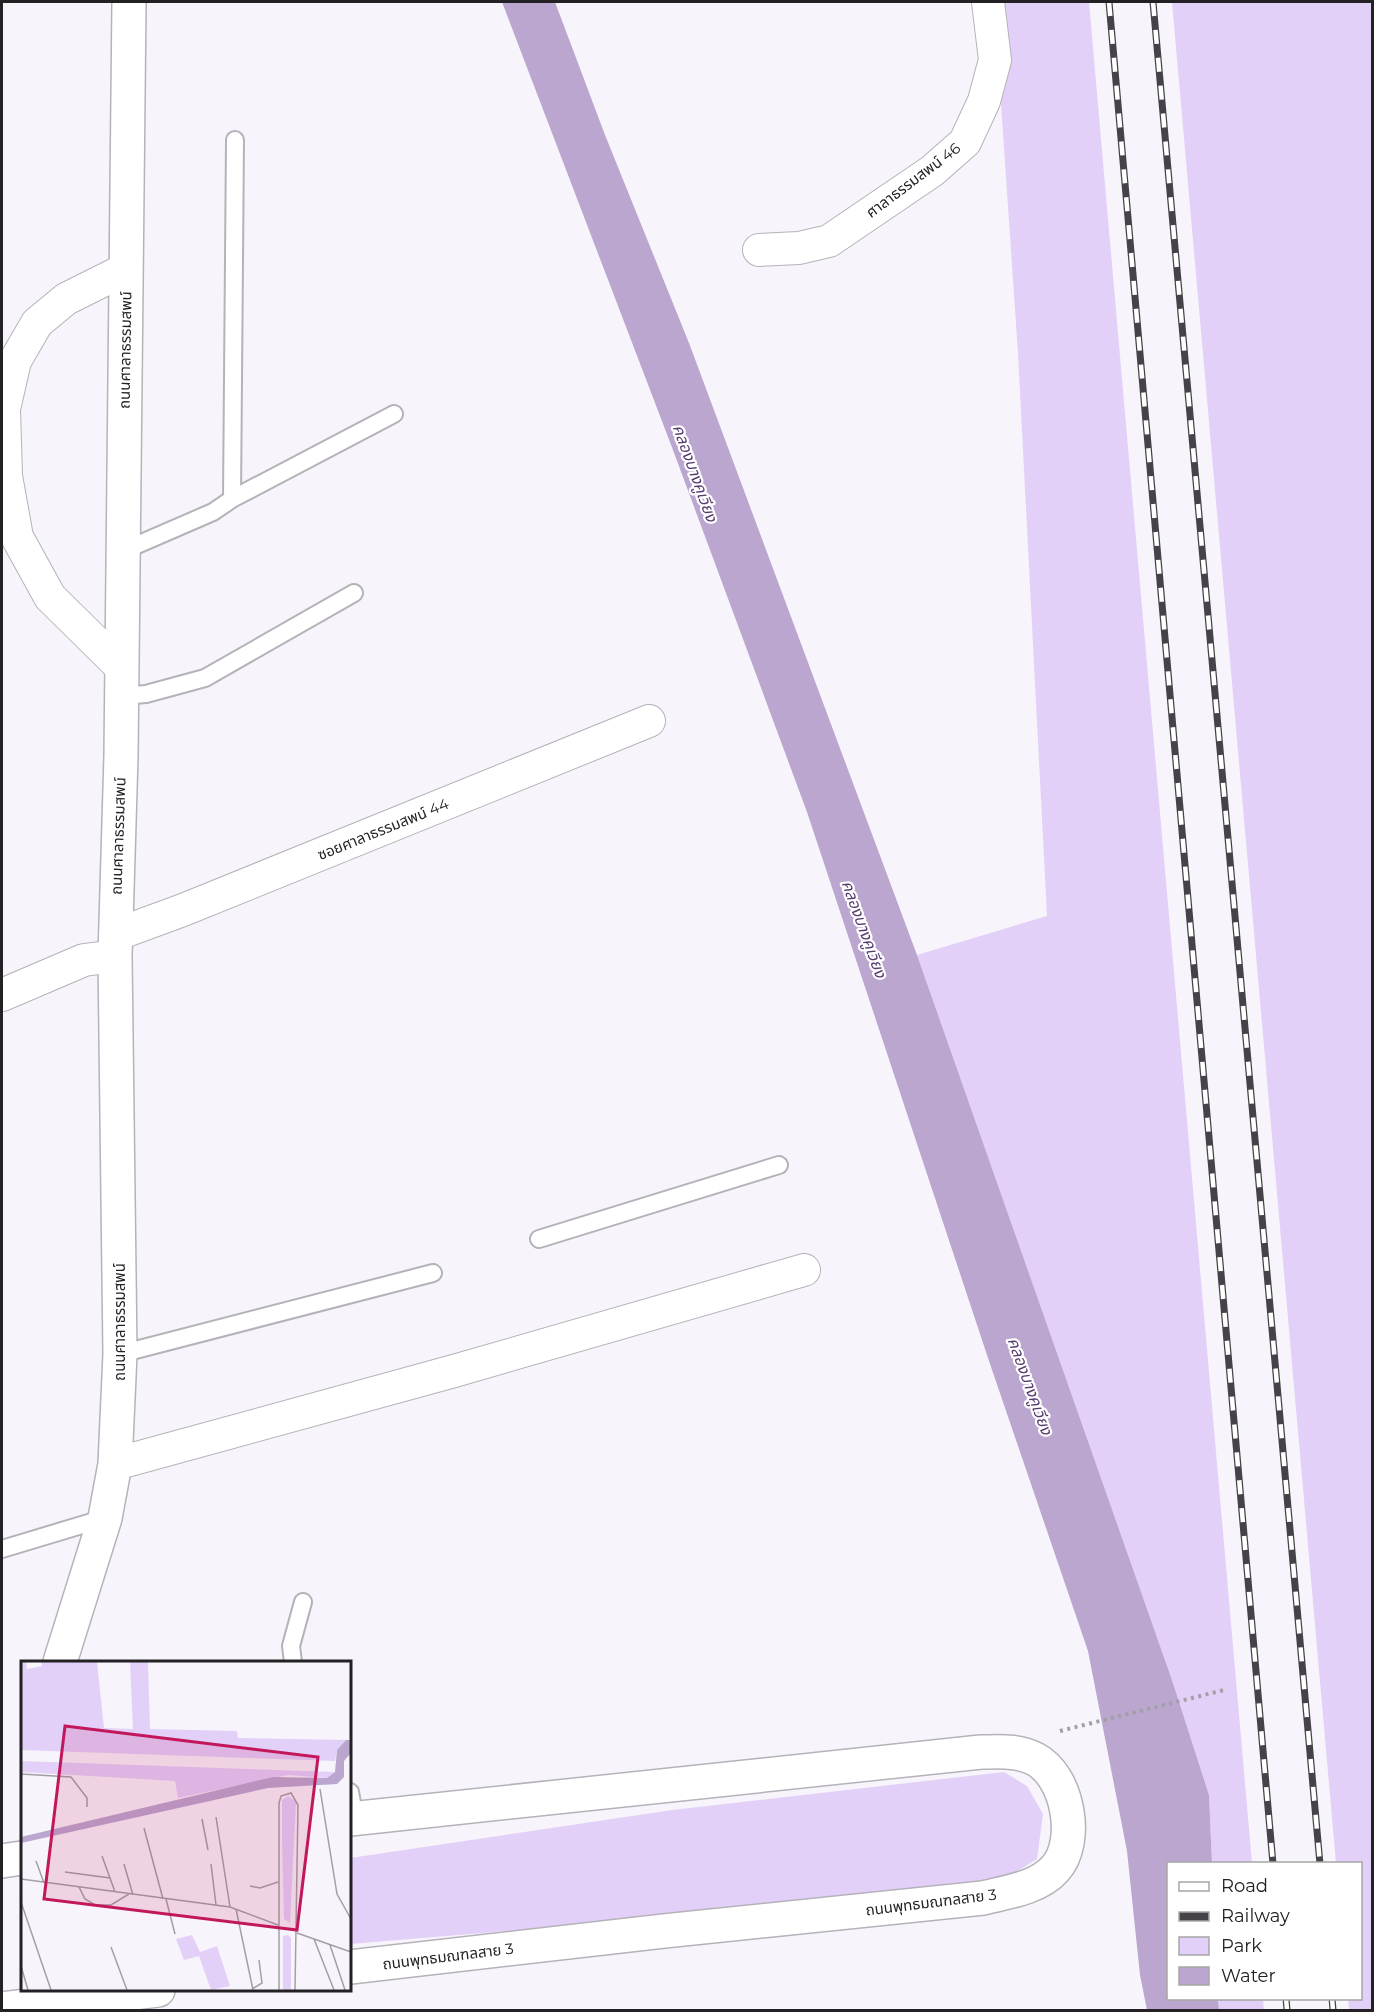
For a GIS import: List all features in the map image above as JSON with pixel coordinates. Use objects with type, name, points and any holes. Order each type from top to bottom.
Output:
[{"type":"main road","name":"ถนนศาลาธรรมสพน์","points":[[60,1661],[105,1518],[116,1464],[120,1354],[115,945],[123,551],[129,2]]},
{"type":"main road","name":"ถนนพุทธมณฑลสาย 3","points":[[351,1810],[1012,1751],[1036,1760],[1056,1778],[1064,1797],[1069,1831],[1066,1854],[1055,1870],[1036,1882],[983,1898],[351,1967]]},
{"type":"main road","points":[[2,1861],[21,1857]]},
{"type":"main road","points":[[2,2009],[142,1991]]},
{"type":"street","name":"ศาลาธรรมสพน์ 46","points":[[759,250],[799,248],[829,241],[932,171],[965,142],[984,101],[995,60],[988,2]]},
{"type":"street","points":[[121,682],[50,597],[17,537],[3,459],[4,409],[15,361],[37,323],[66,299],[126,268]]},
{"type":"street","name":"ซอยศาลาธรรมสพน์ 44","points":[[2,995],[84,960],[194,905],[649,721]]},
{"type":"street","points":[[116,1464],[454,1371],[804,1270]]},
{"type":"lane","points":[[232,499],[235,140]]},
{"type":"lane","points":[[123,551],[213,512],[232,499],[394,414]]},
{"type":"lane","points":[[121,682],[146,694],[205,678],[354,593]]},
{"type":"lane","points":[[539,1239],[779,1165]]},
{"type":"lane","points":[[120,1354],[433,1274]]},
{"type":"lane","points":[[2,1549],[105,1518]]},
{"type":"lane","points":[[293,1661],[291,1646],[303,1602]]},
{"type":"path","points":[[1060,1731],[1223,1690]]},
{"type":"green space","points":[[994,2],[1089,2],[1252,1862],[1212,1862],[1209,1795],[1172,1680],[917,955],[1047,916],[1018,353]]},
{"type":"green space","points":[[1172,2],[1372,2],[1372,2010],[1349,2010],[1348,2000],[1362,2000],[1362,1862],[1336,1862]]},
{"type":"green space","points":[[1004,1772],[1027,1786],[1043,1814],[1037,1859],[1003,1880],[603,1923],[351,1944],[351,1858],[672,1810]]},
{"type":"green space","points":[[1218,2000],[1263,2000],[1264,2010],[1219,2010]]},
{"type":"water","name":"คลองบางคูเวียง","points":[[502,2],[555,2],[605,135],[689,343],[917,955],[1172,1680],[1209,1795],[1212,1862],[1167,1862],[1167,2000],[1218,2000],[1219,2010],[1147,2010],[1140,1975],[1127,1851],[1088,1651],[807,812],[673,450]]},
{"type":"railway","points":[[1109,2],[1273,1862]]},
{"type":"railway","points":[[1153,2],[1320,1862]]},
{"type":"railway","points":[[1286,2000],[1287,2010]]},
{"type":"railway","points":[[1332,2000],[1333,2010]]}]
